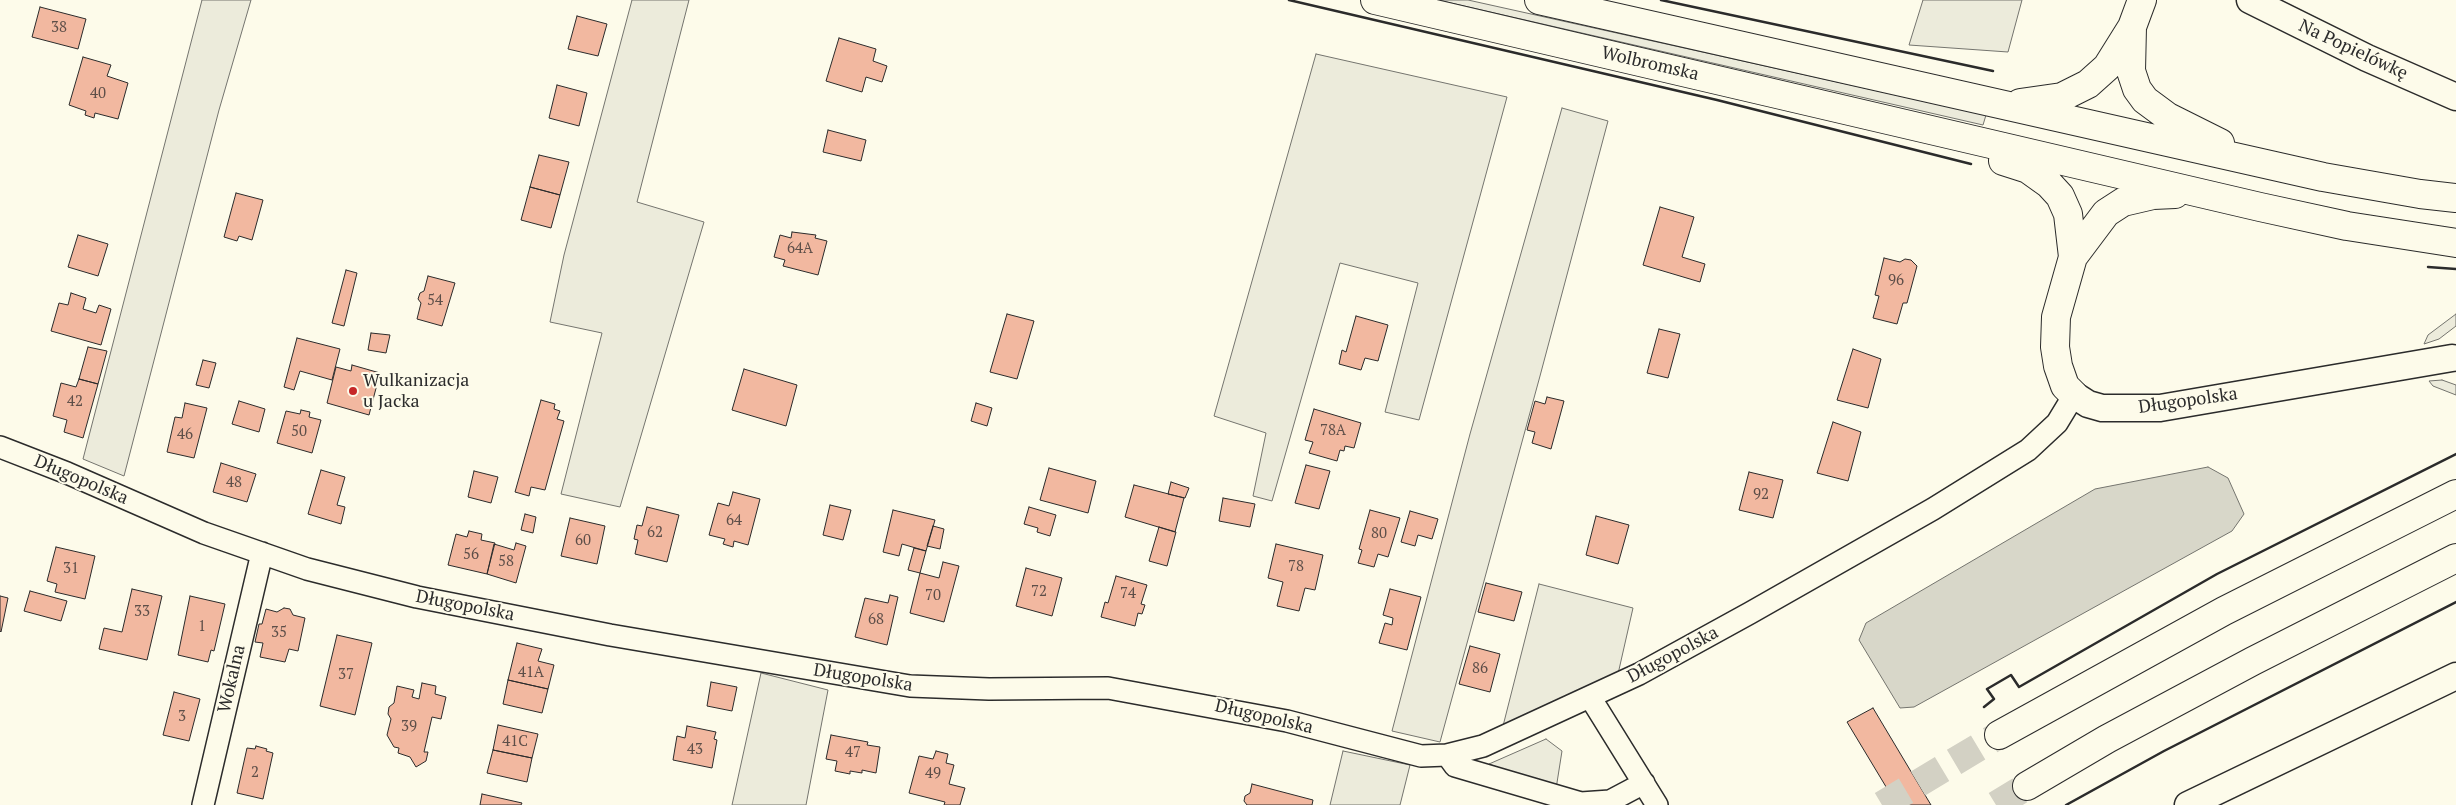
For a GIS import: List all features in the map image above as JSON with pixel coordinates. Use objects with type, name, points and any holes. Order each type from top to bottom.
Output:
[{"type":"main road","name":"Wolbromska","points":[[1375,0],[1925,130]]},
{"type":"main road","points":[[1539,0],[2255,162],[2369,186],[2456,198]]},
{"type":"main road","points":[[1991,103],[2034,102],[2062,97],[2088,84],[2107,67],[2132,27],[2142,0]]},
{"type":"main road","points":[[2132,27],[2132,71],[2137,89],[2145,100],[2168,117],[2255,162]]},
{"type":"main road","points":[[1925,130],[2348,226],[2456,243]]},
{"type":"main road","points":[[1925,130],[1978,153],[2028,169],[2048,184],[2060,196],[2068,214],[2073,257]]},
{"type":"main road","points":[[2074,395],[2066,386],[2058,366],[2055,347],[2056,317],[2073,257],[2106,213],[2123,202],[2153,195],[2197,192]]},
{"type":"main road","points":[[1999,736],[2224,611],[2456,494]]},
{"type":"main road","points":[[2027,786],[2107,739],[2252,661],[2456,558]]},
{"type":"street","name":"Na Popielówkę","points":[[2250,0],[2367,58],[2456,97]]},
{"type":"street","name":"Długopolska","points":[[0,447],[67,473],[204,533],[307,569],[417,597],[610,636],[910,686],[989,689],[1108,688],[1287,721],[1421,756],[1447,755],[1483,746],[1639,674],[1750,613],[1934,509],[2028,450],[2057,423],[2074,395],[2088,404],[2102,408],[2160,408],[2454,356]]},
{"type":"street","name":"Wokalna","points":[[203,805],[262,553]]},
{"type":"street","points":[[2188,805],[2456,676]]},
{"type":"street","points":[[1590,697],[1657,805]]},
{"type":"street","points":[[1447,755],[1456,766],[1581,803],[1610,801],[1644,783]]},
{"type":"shaded area","points":[[202,0],[251,0],[219,110],[124,476],[83,459]]},
{"type":"shaded area","points":[[632,0],[689,0],[637,202],[704,222],[620,507],[561,494],[602,333],[550,322],[564,255]]},
{"type":"shaded area","points":[[1438,0],[1468,0],[1986,115],[1983,125]]},
{"type":"shaded area","points":[[1923,0],[2022,0],[2008,52],[1909,45]]},
{"type":"shaded area","points":[[1316,54],[1507,97],[1419,420],[1385,412],[1418,283],[1340,263],[1272,501],[1253,496],[1266,433],[1214,416]]},
{"type":"shaded area","points":[[1562,108],[1608,121],[1540,376],[1440,742],[1392,731],[1470,434]]},
{"type":"shaded area","points":[[2456,314],[2456,326],[2439,339],[2424,344],[2428,335]]},
{"type":"shaded area","points":[[2442,380],[2456,385],[2456,395],[2433,386],[2429,381]]},
{"type":"shaded area","points":[[2208,467],[2228,478],[2244,514],[2232,531],[1914,707],[1900,708],[1859,640],[1866,623],[2095,489]]},
{"type":"shaded area","points":[[1539,584],[1633,608],[1618,674],[1503,726]]},
{"type":"shaded area","points":[[761,673],[828,690],[806,805],[732,805]]},
{"type":"shaded area","points":[[1546,739],[1562,751],[1556,789],[1489,764]]},
{"type":"shaded area","points":[[1343,751],[1410,765],[1400,805],[1330,805]]},
{"type":"building","points":[[40,7],[86,19],[78,49],[32,37]]},
{"type":"building","points":[[577,16],[607,24],[598,56],[568,49]]},
{"type":"building","points":[[839,38],[876,49],[873,61],[887,66],[882,82],[866,77],[862,92],[826,81]]},
{"type":"building","points":[[83,57],[111,65],[107,76],[128,83],[118,119],[95,113],[94,118],[85,115],[86,111],[69,105]]},
{"type":"building","points":[[557,85],[587,93],[579,126],[549,118]]},
{"type":"building","points":[[828,130],[866,140],[861,161],[823,152]]},
{"type":"building","points":[[539,155],[569,162],[560,195],[530,187]]},
{"type":"building","points":[[530,187],[560,195],[551,228],[521,220]]},
{"type":"building","points":[[236,193],[263,200],[252,240],[239,236],[237,241],[224,237]]},
{"type":"building","points":[[1660,207],[1694,217],[1682,257],[1705,264],[1700,282],[1643,265]]},
{"type":"building","points":[[792,232],[816,235],[815,238],[827,241],[818,275],[783,266],[785,260],[774,257],[780,235],[791,238]]},
{"type":"building","points":[[78,235],[108,244],[98,276],[68,267]]},
{"type":"building","points":[[1884,258],[1900,262],[1905,259],[1911,260],[1917,266],[1907,303],[1903,303],[1897,324],[1873,318],[1879,296],[1875,295]]},
{"type":"building","points":[[346,270],[357,273],[344,326],[332,323]]},
{"type":"building","points":[[428,276],[455,283],[442,326],[417,319],[421,303],[418,299],[420,293],[424,291]]},
{"type":"building","points":[[71,293],[86,298],[83,309],[96,313],[99,305],[111,309],[101,345],[51,331],[59,303],[68,305]]},
{"type":"building","points":[[1007,314],[1034,321],[1017,379],[990,372]]},
{"type":"building","points":[[1356,316],[1388,325],[1378,361],[1365,358],[1361,370],[1339,364],[1342,350],[1346,352]]},
{"type":"building","points":[[1659,329],[1680,334],[1668,378],[1647,373]]},
{"type":"building","points":[[371,333],[390,335],[386,353],[368,350]]},
{"type":"building","points":[[297,338],[340,349],[332,380],[300,371],[294,390],[284,387]]},
{"type":"building","points":[[88,347],[107,351],[98,384],[79,379]]},
{"type":"building","points":[[1853,349],[1881,359],[1868,408],[1837,400]]},
{"type":"building","points":[[203,360],[216,363],[209,388],[196,385]]},
{"type":"building","points":[[352,365],[380,373],[369,415],[327,403],[336,367],[351,371]]},
{"type":"building","points":[[744,369],[797,385],[786,426],[732,410]]},
{"type":"building","points":[[79,379],[98,384],[83,438],[64,432],[67,420],[53,416],[61,383],[76,387]]},
{"type":"building","points":[[1547,397],[1564,401],[1551,449],[1532,443],[1535,432],[1527,430],[1535,401],[1545,404]]},
{"type":"building","points":[[541,400],[555,404],[554,409],[560,411],[557,419],[564,421],[545,490],[531,487],[529,496],[515,492]]},
{"type":"building","points":[[239,401],[265,409],[259,432],[232,424]]},
{"type":"building","points":[[185,403],[207,408],[194,458],[167,452],[175,417],[182,418]]},
{"type":"building","points":[[976,403],[992,408],[987,426],[971,421]]},
{"type":"building","points":[[1314,409],[1361,423],[1354,448],[1345,446],[1344,451],[1340,450],[1337,461],[1309,453],[1313,442],[1305,440]]},
{"type":"building","points":[[301,410],[310,412],[309,417],[321,420],[312,453],[277,443],[286,411],[300,414]]},
{"type":"building","points":[[1833,422],[1861,432],[1848,481],[1817,473]]},
{"type":"building","points":[[221,463],[256,474],[247,502],[213,492]]},
{"type":"building","points":[[1306,465],[1330,471],[1319,509],[1295,503]]},
{"type":"building","points":[[1049,468],[1096,481],[1088,513],[1040,500]]},
{"type":"building","points":[[321,470],[345,477],[337,505],[345,507],[341,524],[308,514]]},
{"type":"building","points":[[474,471],[498,477],[491,503],[468,497]]},
{"type":"building","points":[[1749,472],[1783,480],[1773,518],[1739,510]]},
{"type":"building","points":[[1171,482],[1189,488],[1185,498],[1168,494]]},
{"type":"building","points":[[1134,485],[1184,498],[1175,532],[1125,517]]},
{"type":"building","points":[[733,492],[760,499],[748,545],[734,541],[733,547],[723,544],[725,539],[709,535],[718,503],[729,506]]},
{"type":"building","points":[[1223,498],[1255,504],[1250,527],[1219,521]]},
{"type":"building","points":[[830,505],[851,510],[843,540],[823,535]]},
{"type":"building","points":[[647,507],[679,515],[667,562],[635,554],[638,540],[634,539],[637,525],[642,526]]},
{"type":"building","points":[[1029,507],[1056,515],[1050,536],[1037,532],[1038,528],[1024,524]]},
{"type":"building","points":[[893,510],[935,520],[926,551],[902,544],[899,556],[883,552]]},
{"type":"building","points":[[1370,510],[1400,518],[1388,557],[1378,554],[1374,567],[1358,563],[1362,550],[1359,549]]},
{"type":"building","points":[[1410,511],[1438,519],[1432,539],[1418,535],[1415,546],[1401,542]]},
{"type":"building","points":[[525,514],[536,517],[533,533],[521,530]]},
{"type":"building","points":[[1596,516],[1629,525],[1618,564],[1586,555]]},
{"type":"building","points":[[570,518],[605,526],[597,564],[561,556]]},
{"type":"building","points":[[933,526],[944,529],[940,549],[927,546]]},
{"type":"building","points":[[1159,527],[1176,532],[1167,566],[1149,561]]},
{"type":"building","points":[[469,531],[482,534],[481,540],[495,543],[487,574],[448,565],[456,534],[467,537]]},
{"type":"building","points":[[516,543],[526,546],[516,583],[487,574],[494,544],[514,550]]},
{"type":"building","points":[[1276,544],[1323,555],[1315,590],[1305,588],[1299,611],[1277,606],[1283,582],[1268,578]]},
{"type":"building","points":[[56,547],[95,556],[85,599],[55,592],[57,584],[47,581]]},
{"type":"building","points":[[914,548],[926,551],[920,573],[908,570]]},
{"type":"building","points":[[943,562],[959,566],[944,622],[910,613],[920,573],[939,578]]},
{"type":"building","points":[[1026,568],[1062,578],[1052,616],[1016,606]]},
{"type":"building","points":[[1116,576],[1147,585],[1141,604],[1145,605],[1142,614],[1138,613],[1135,626],[1101,617],[1105,602],[1108,603]]},
{"type":"building","points":[[1486,583],[1522,592],[1514,621],[1478,612]]},
{"type":"building","points":[[132,589],[162,596],[147,660],[99,649],[104,628],[122,632]]},
{"type":"building","points":[[1390,589],[1421,597],[1407,650],[1379,643],[1385,623],[1392,625],[1393,618],[1383,615]]},
{"type":"building","points":[[30,591],[67,601],[61,621],[24,611]]},
{"type":"building","points":[[890,595],[898,597],[887,645],[855,637],[865,598],[888,603]]},
{"type":"building","points":[[0,596],[8,598],[1,632],[0,631]]},
{"type":"building","points":[[190,596],[225,604],[214,651],[211,650],[208,662],[178,655]]},
{"type":"building","points":[[284,608],[290,609],[293,615],[305,618],[298,651],[289,649],[285,662],[260,657],[263,643],[255,642],[259,624],[262,624],[266,609],[277,612]]},
{"type":"building","points":[[337,635],[372,643],[355,715],[320,706]]},
{"type":"building","points":[[517,643],[542,649],[538,661],[554,665],[548,689],[508,680]]},
{"type":"building","points":[[1470,646],[1500,654],[1490,692],[1459,684]]},
{"type":"building","points":[[508,680],[548,689],[542,713],[503,704]]},
{"type":"building","points":[[711,682],[737,687],[732,711],[707,706]]},
{"type":"building","points":[[422,683],[436,686],[435,694],[446,697],[441,719],[432,717],[424,752],[428,752],[426,761],[416,767],[410,757],[398,753],[399,748],[394,747],[387,735],[391,719],[388,714],[389,707],[394,703],[397,686],[414,690],[412,697],[419,699]]},
{"type":"building","points":[[174,692],[200,699],[189,741],[163,735]]},
{"type":"building","points":[[1873,708],[1931,805],[1897,805],[1847,722]]},
{"type":"building","points":[[498,725],[538,734],[532,758],[493,750]]},
{"type":"building","points":[[687,726],[716,732],[714,739],[717,740],[712,768],[673,760],[677,736],[685,738]]},
{"type":"building","points":[[831,735],[868,742],[867,745],[880,747],[876,773],[862,770],[862,773],[850,771],[850,774],[835,771],[837,761],[826,759]]},
{"type":"building","points":[[256,746],[273,753],[263,799],[237,793],[247,748],[255,749]]},
{"type":"building","points":[[493,750],[532,758],[527,782],[487,773]]},
{"type":"building","points":[[936,751],[948,754],[946,763],[954,765],[949,784],[965,788],[960,805],[944,805],[945,802],[909,793],[919,756],[933,759]]},
{"type":"building","points":[[1252,784],[1313,800],[1312,805],[1247,805],[1244,801],[1245,796],[1250,793]]},
{"type":"building","points":[[482,794],[522,803],[521,805],[480,805]]},
{"type":"tunnel","points":[[1882,805],[1999,735]]},
{"type":"tunnel","points":[[1996,805],[2027,786]]},
{"type":"wall","points":[[1289,0],[1717,100],[1971,164]]},
{"type":"wall","points":[[1661,0],[1993,71]]},
{"type":"wall","points":[[2428,267],[2456,269]]},
{"type":"wall","points":[[1984,707],[1994,699],[1987,689],[2011,675],[2019,687],[2217,574],[2456,454]]},
{"type":"wall","points":[[2066,805],[2164,751],[2456,602]]},
{"type":"place","name":"Wulkanizacja u Jacka","points":[[353,391]]}]
